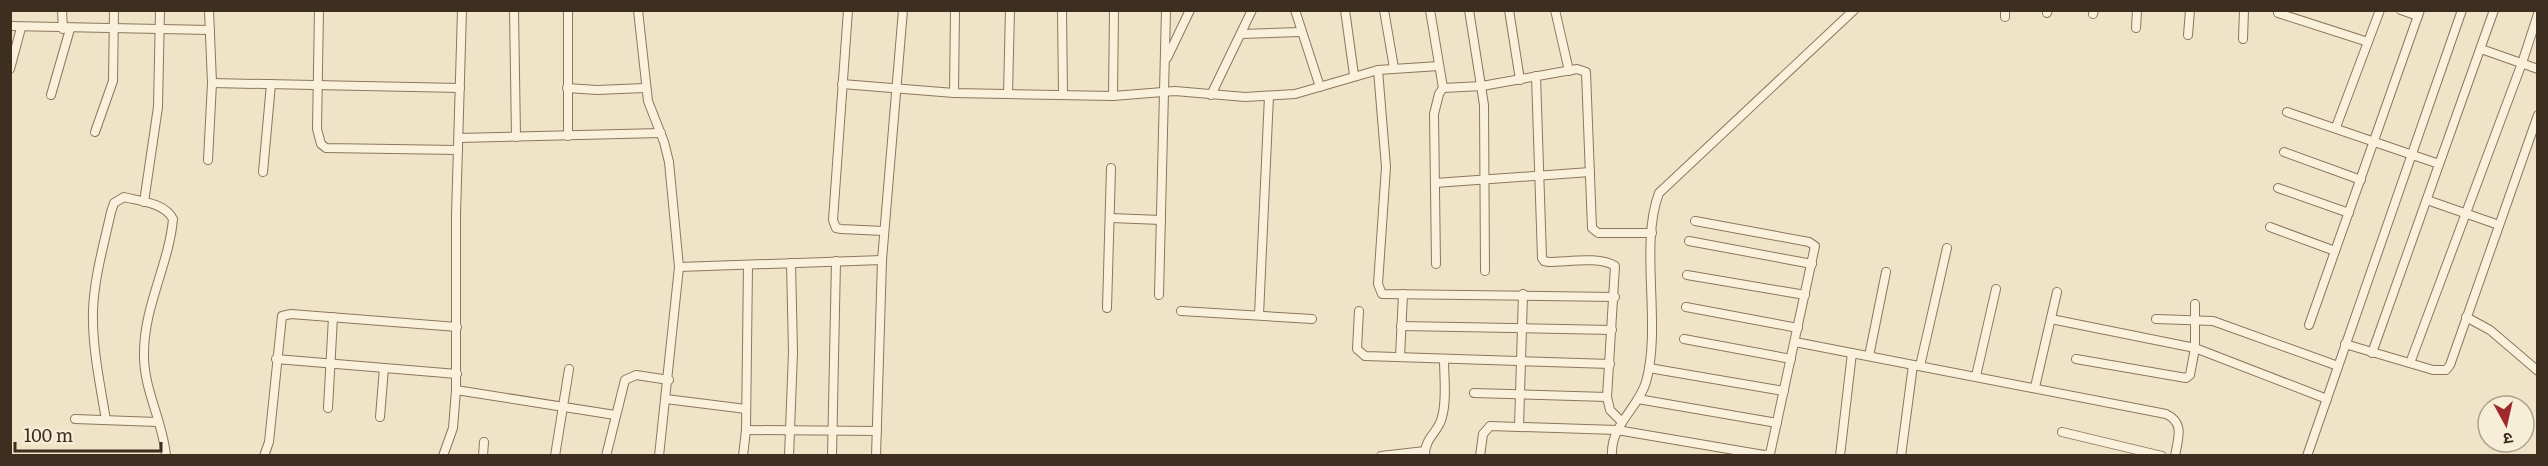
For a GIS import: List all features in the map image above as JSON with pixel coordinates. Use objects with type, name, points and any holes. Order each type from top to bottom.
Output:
[{"type":"street","points":[[51,95],[66,29],[62,10]]},
{"type":"street","points":[[95,132],[113,81],[114,10]]},
{"type":"street","points":[[144,202],[158,107],[160,10]]},
{"type":"street","points":[[208,160],[212,83],[210,10]]},
{"type":"street","points":[[319,10],[317,129],[321,144],[327,148],[459,150]]},
{"type":"street","points":[[443,456],[453,428],[457,374],[462,10]]},
{"type":"street","points":[[514,10],[516,137]]},
{"type":"street","points":[[568,10],[568,136]]},
{"type":"street","points":[[638,10],[645,88],[669,162],[679,267],[669,380],[659,456]]},
{"type":"street","points":[[848,10],[834,225],[841,229],[884,231]]},
{"type":"street","points":[[876,456],[882,260],[903,10]]},
{"type":"street","points":[[954,93],[955,10]]},
{"type":"street","points":[[1008,94],[1010,10]]},
{"type":"street","points":[[1062,10],[1063,95]]},
{"type":"street","points":[[1113,96],[1114,10]]},
{"type":"street","points":[[1159,295],[1166,10]]},
{"type":"street","points":[[1166,62],[1190,10]]},
{"type":"street","points":[[1211,95],[1252,10]]},
{"type":"street","points":[[1295,10],[1300,32],[1320,87]]},
{"type":"street","points":[[1345,10],[1354,75]]},
{"type":"street","points":[[1384,10],[1394,68]]},
{"type":"street","points":[[1430,10],[1443,88]]},
{"type":"street","points":[[1469,10],[1482,86],[1485,271]]},
{"type":"street","points":[[1509,10],[1520,80]]},
{"type":"street","points":[[1555,10],[1569,71]]},
{"type":"street","points":[[1612,456],[1619,426],[1638,399],[1648,368],[1652,233],[1655,205],[1665,186],[1854,10]]},
{"type":"street","points":[[2136,28],[2137,10]]},
{"type":"street","points":[[2188,35],[2190,10]]},
{"type":"street","points":[[2242,39],[2244,10]]},
{"type":"street","points":[[2336,127],[2380,10]]},
{"type":"street","points":[[2309,325],[2419,13],[2401,10]]},
{"type":"street","points":[[2307,456],[2463,10]]},
{"type":"street","points":[[2372,353],[2494,10]]},
{"type":"street","points":[[2278,13],[2368,42]]},
{"type":"street","points":[[2410,363],[2464,213],[2522,63],[2538,14]]},
{"type":"street","points":[[10,26],[66,29],[210,30]]},
{"type":"street","points":[[10,69],[21,28]]},
{"type":"street","points":[[1241,34],[1300,32]]},
{"type":"street","points":[[2481,49],[2538,69]]},
{"type":"street","points":[[842,84],[954,93],[1113,96],[1185,91],[1211,95],[1269,96],[1295,94],[1354,75],[1378,70],[1439,66]]},
{"type":"street","points":[[1378,70],[1386,167],[1378,284],[1382,294],[1523,294],[1615,297]]},
{"type":"street","points":[[1436,264],[1434,114],[1438,94],[1443,88],[1482,86],[1582,70],[1588,78],[1591,223],[1594,231],[1652,233]]},
{"type":"street","points":[[1536,76],[1544,261],[1610,263],[1616,266],[1607,397],[1610,410],[1619,426]]},
{"type":"street","points":[[212,83],[460,88]]},
{"type":"street","points":[[263,172],[271,84]]},
{"type":"street","points":[[567,88],[597,90],[645,88]]},
{"type":"street","points":[[1259,315],[1269,96]]},
{"type":"street","points":[[2287,112],[2375,140],[2439,164]]},
{"type":"street","points":[[2345,344],[2433,370],[2446,370],[2538,115]]},
{"type":"street","points":[[459,138],[661,134]]},
{"type":"street","points":[[2284,152],[2361,180]]},
{"type":"street","points":[[1107,308],[1111,168]]},
{"type":"street","points":[[1435,183],[1590,172]]},
{"type":"street","points":[[2278,188],[2349,213]]},
{"type":"street","points":[[105,420],[93,332],[95,287],[114,203],[124,197],[144,202],[170,213],[173,219],[144,335],[146,376],[166,456]]},
{"type":"street","points":[[2427,200],[2499,225]]},
{"type":"street","points":[[1111,218],[1161,220]]},
{"type":"street","points":[[1480,456],[1485,429],[1490,426],[1619,426],[1764,455],[1772,450],[1815,249],[1813,244],[1695,221]]},
{"type":"street","points":[[2270,227],[2335,251]]},
{"type":"street","points":[[1689,241],[1812,264]]},
{"type":"street","points":[[1901,456],[1917,366],[1947,249]]},
{"type":"street","points":[[679,267],[882,260]]},
{"type":"street","points":[[832,456],[836,261]]},
{"type":"street","points":[[789,456],[793,352],[791,263]]},
{"type":"street","points":[[743,456],[746,430],[748,265]]},
{"type":"street","points":[[1869,356],[1886,272]]},
{"type":"street","points":[[1687,275],[1805,294]]},
{"type":"street","points":[[1976,376],[1996,289]]},
{"type":"street","points":[[2035,387],[2057,292]]},
{"type":"street","points":[[1400,357],[1403,294]]},
{"type":"street","points":[[1519,427],[1523,294]]},
{"type":"street","points":[[2076,358],[2186,378],[2190,375],[2195,348],[2195,304]]},
{"type":"street","points":[[1686,308],[1798,328]]},
{"type":"street","points":[[1181,310],[1312,319]]},
{"type":"street","points":[[1359,311],[1358,353],[1365,356],[1610,364]]},
{"type":"street","points":[[264,456],[269,442],[282,316],[291,314],[457,327]]},
{"type":"street","points":[[2466,316],[2490,330],[2538,371]]},
{"type":"street","points":[[328,408],[333,317]]},
{"type":"street","points":[[2051,319],[2195,348],[2327,399]]},
{"type":"street","points":[[2156,319],[2212,321],[2338,366]]},
{"type":"street","points":[[1401,326],[1612,330]]},
{"type":"street","points":[[1684,339],[1791,359]]},
{"type":"street","points":[[1795,342],[2166,414],[2175,418],[2179,431],[2175,456]]},
{"type":"street","points":[[1840,456],[1852,353]]},
{"type":"street","points":[[276,359],[457,374]]},
{"type":"street","points":[[1381,456],[1425,453],[1426,443],[1442,421],[1444,359]]},
{"type":"street","points":[[380,417],[384,368]]},
{"type":"street","points":[[1648,368],[1784,392]]},
{"type":"street","points":[[555,456],[569,369]]},
{"type":"street","points":[[606,456],[621,387],[630,376],[669,380]]},
{"type":"street","points":[[456,390],[615,415]]},
{"type":"street","points":[[1474,393],[1607,397]]},
{"type":"street","points":[[666,399],[746,409]]},
{"type":"street","points":[[1638,399],[1777,423]]},
{"type":"street","points":[[75,419],[157,422]]},
{"type":"street","points":[[746,430],[877,431]]},
{"type":"street","points":[[2062,432],[2162,456]]},
{"type":"street","points":[[483,456],[484,442]]}]
